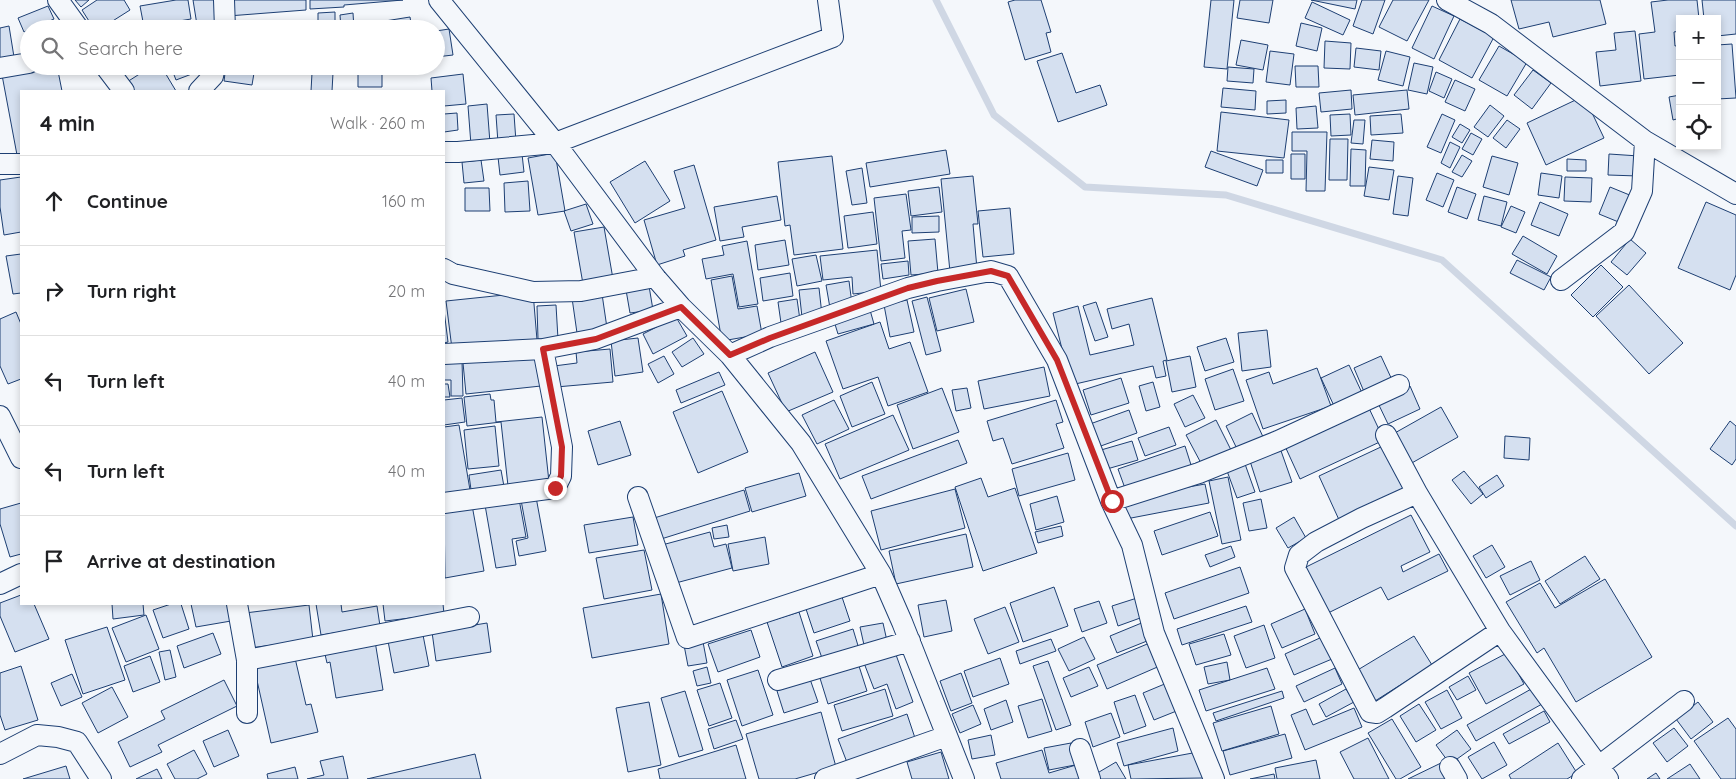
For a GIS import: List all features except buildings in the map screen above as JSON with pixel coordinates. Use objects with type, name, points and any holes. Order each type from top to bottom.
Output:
[{"type":"street","points":[[58,0],[72,20]]},
{"type":"street","points":[[224,0],[225,20]]},
{"type":"street","points":[[439,0],[555,143],[655,277],[681,307],[730,355],[801,443],[881,574],[910,641],[964,779]]},
{"type":"street","points":[[445,152],[555,143],[833,37],[828,0]]},
{"type":"street","points":[[1447,0],[1491,24],[1645,141],[1736,194]]},
{"type":"street","points":[[0,68],[20,65]]},
{"type":"street","points":[[112,75],[123,90]]},
{"type":"street","points":[[200,90],[213,75]]},
{"type":"street","points":[[1561,280],[1624,232],[1642,191],[1645,141]]},
{"type":"street","points":[[0,164],[20,164]]},
{"type":"street","points":[[445,270],[453,274],[533,292],[580,291],[655,277]]},
{"type":"street","points":[[730,355],[770,338],[908,288],[991,271],[1008,276],[1057,360],[1112,501],[1132,545],[1154,633],[1214,779]]},
{"type":"street","points":[[445,354],[543,349],[596,339],[681,307]]},
{"type":"street","points":[[445,503],[555,488],[561,476],[562,447],[543,349]]},
{"type":"street","points":[[1112,501],[1208,469],[1278,441],[1399,386]]},
{"type":"street","points":[[0,416],[20,456]]},
{"type":"street","points":[[1386,435],[1417,492],[1500,631],[1604,773]]},
{"type":"street","points":[[1417,492],[1316,542],[1298,555],[1295,568],[1370,712],[1377,713],[1500,631]]},
{"type":"street","points":[[638,497],[687,638],[881,574]]},
{"type":"street","points":[[0,584],[20,574]]},
{"type":"street","points":[[237,605],[247,660],[247,713]]},
{"type":"street","points":[[247,660],[469,617]]},
{"type":"street","points":[[778,680],[910,641]]},
{"type":"street","points":[[1582,779],[1604,773],[1684,701]]},
{"type":"street","points":[[0,754],[36,735],[77,742],[102,779]]},
{"type":"street","points":[[824,779],[947,736]]},
{"type":"street","points":[[1080,749],[1090,779]]},
{"type":"waterway","points":[[936,0],[994,115],[1085,187],[1226,195],[1442,260],[1736,526]]},
{"type":"route","points":[[555,488],[561,476],[562,447],[543,349],[596,339],[681,307],[730,355],[770,338],[908,288],[991,271],[1008,276],[1057,360],[1112,501]]}]
